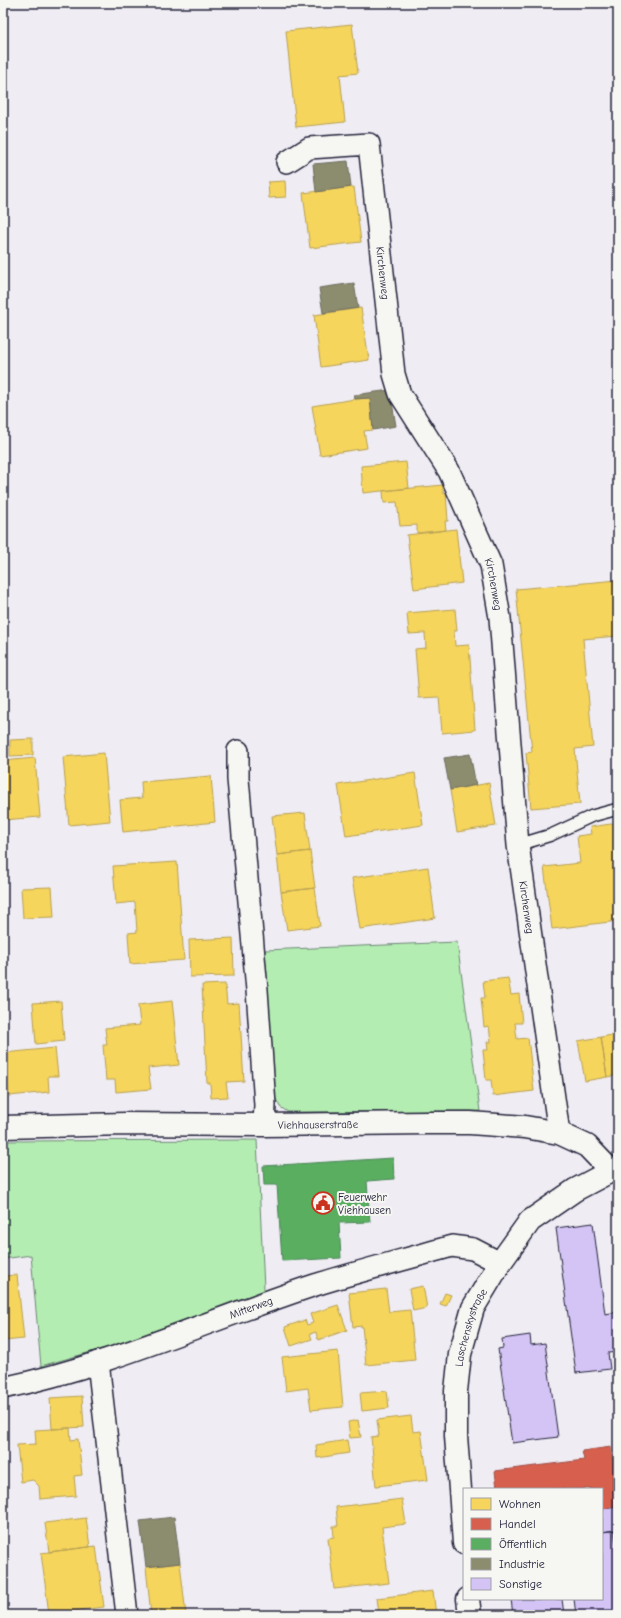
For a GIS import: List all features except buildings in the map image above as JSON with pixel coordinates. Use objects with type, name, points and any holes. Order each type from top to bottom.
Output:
[{"type":"street","name":"Kirchenweg","points":[[287,162],[309,148],[369,144],[394,374],[400,394],[449,471],[491,565],[500,618],[518,845],[559,1133]]},
{"type":"street","points":[[238,751],[238,779],[257,990],[265,1104],[264,1125]]},
{"type":"street","name":"Viehhauserstraße","points":[[3,1127],[125,1124],[470,1124],[525,1127],[559,1133],[587,1146],[614,1170]]},
{"type":"street","name":"Laschenskystraße","points":[[463,1530],[456,1436],[456,1391],[460,1354],[473,1308],[500,1263],[530,1221],[553,1204],[576,1190],[614,1170]]},
{"type":"street","name":"Mitterweg","points":[[3,1388],[36,1382],[98,1362],[316,1285],[452,1246],[473,1249],[500,1263]]},
{"type":"street","points":[[98,1362],[127,1615]]},
{"type":"street","points":[[468,1600],[470,1615]]},
{"type":"lane","points":[[518,845],[551,836],[592,816],[618,809]]},
{"type":"green space","points":[[457,942],[480,1111],[288,1112],[280,1107],[275,1097],[265,950]]},
{"type":"green space","points":[[257,1140],[265,1310],[100,1369],[105,1348],[41,1366],[31,1255],[3,1259],[3,1141]]},
{"type":"place","name":"Feuerwehr Viehhausen","points":[[323,1203]]}]
